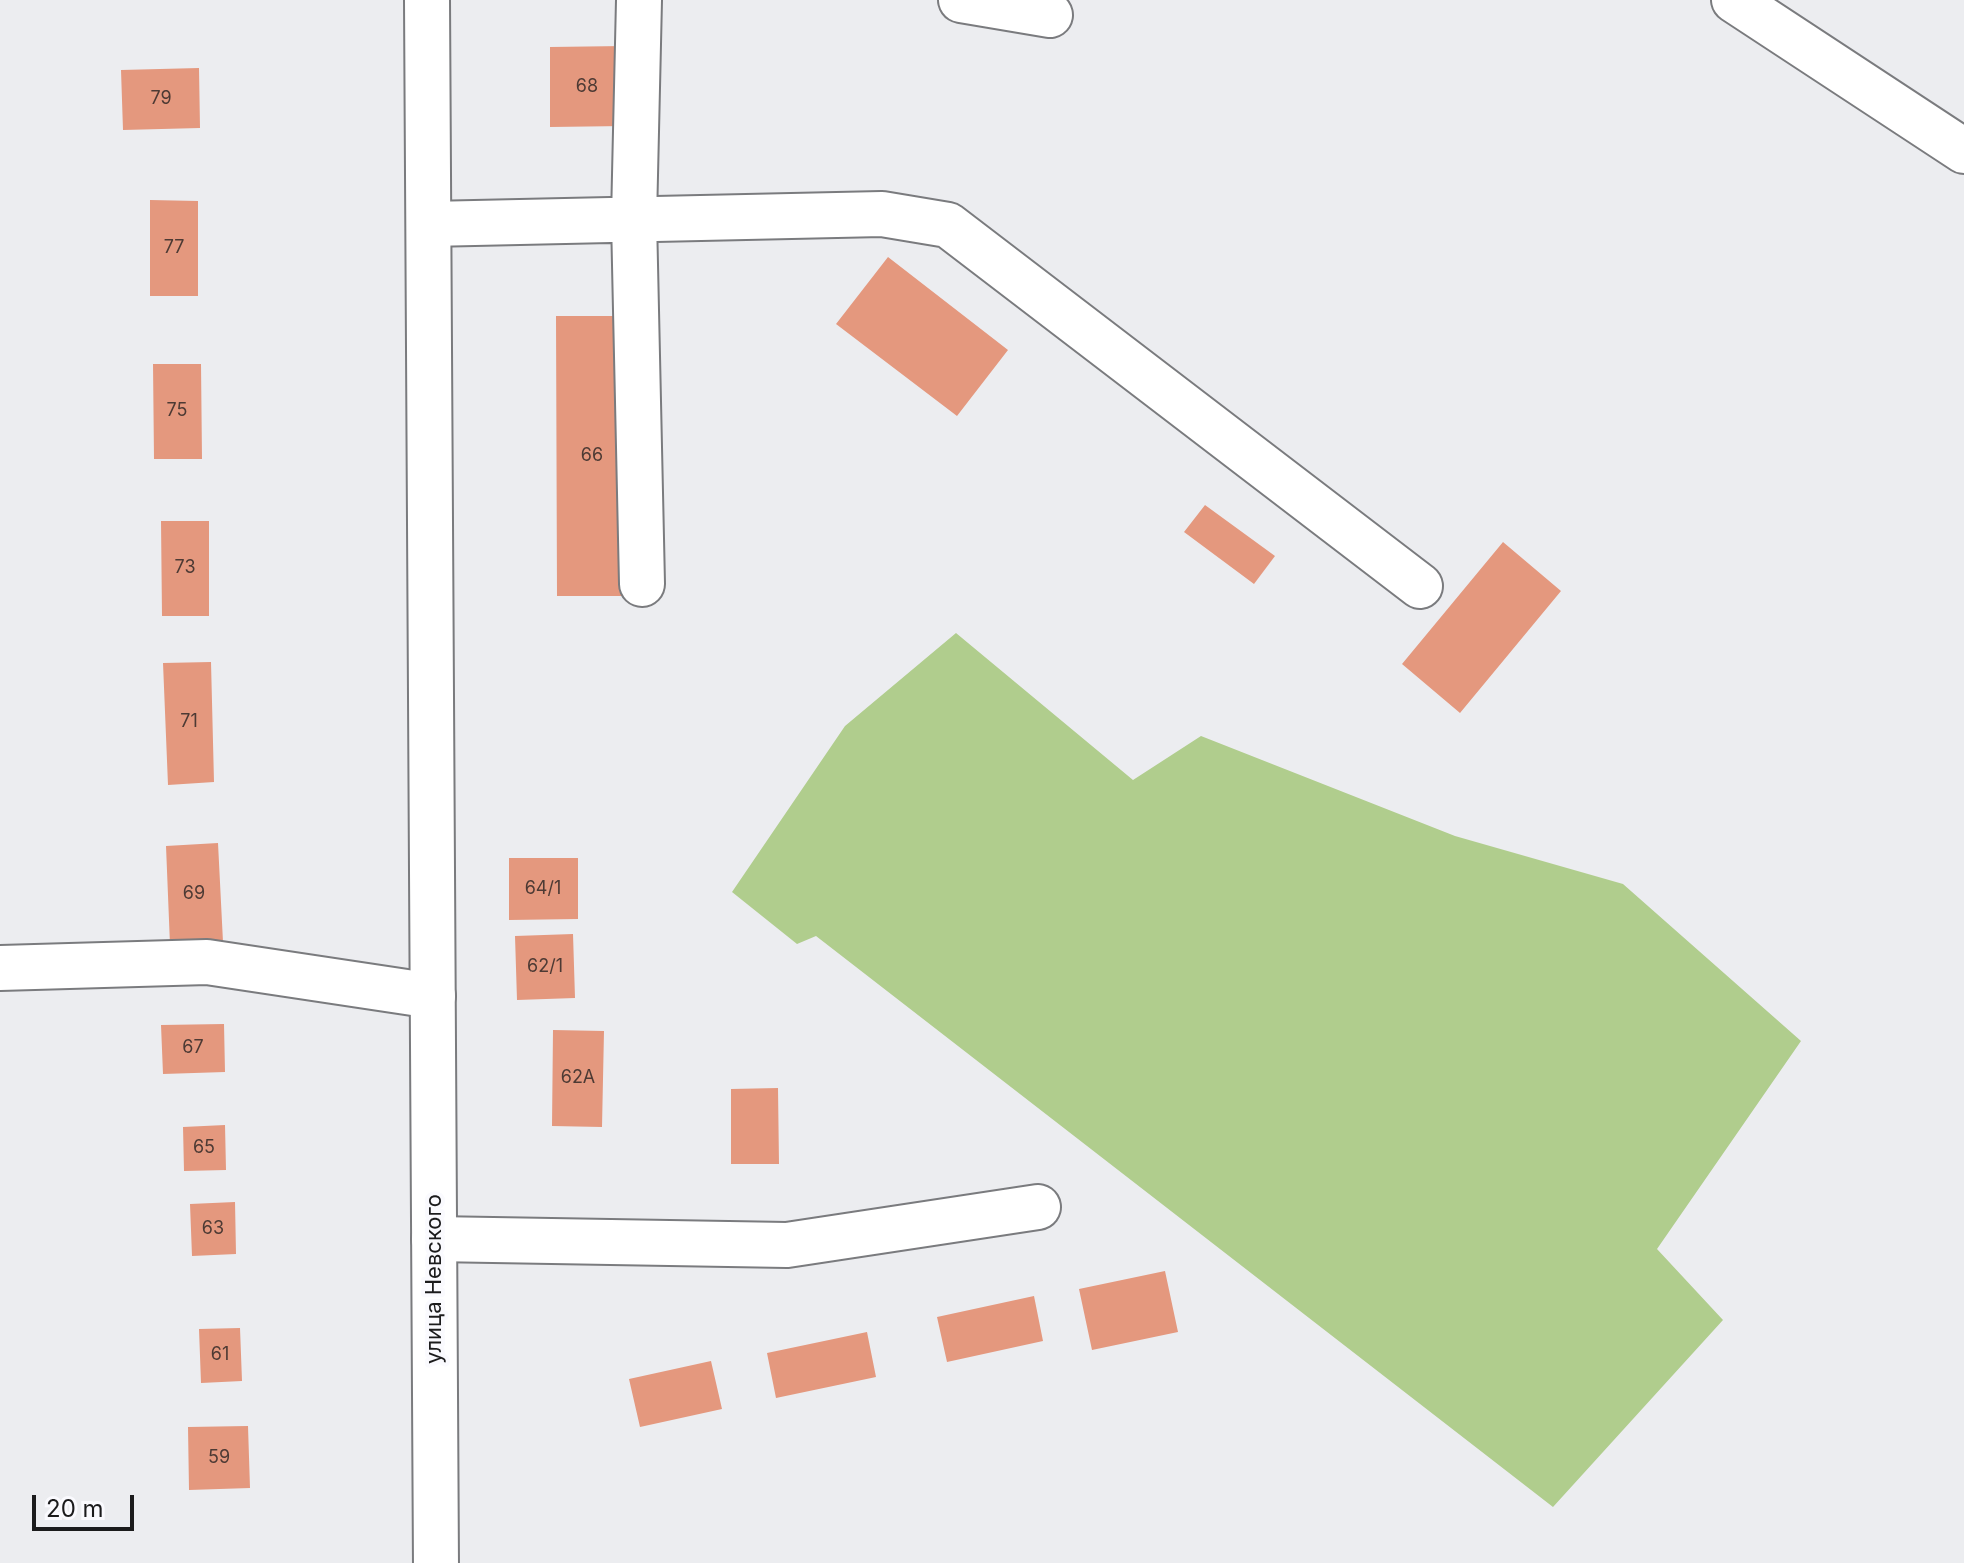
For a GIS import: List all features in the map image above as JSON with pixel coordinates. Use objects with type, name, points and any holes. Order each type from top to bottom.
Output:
[{"type":"main road","name":"улица Невского","points":[[427,0],[436,1563]]},
{"type":"main road","points":[[639,0],[634,219],[642,584]]},
{"type":"main road","points":[[961,0],[1050,15]]},
{"type":"main road","points":[[1734,0],[1964,151]]},
{"type":"main road","points":[[429,224],[882,214],[948,225],[1420,586]]},
{"type":"main road","points":[[0,968],[207,962],[433,996]]},
{"type":"main road","points":[[434,1239],[787,1245],[1038,1207]]},
{"type":"green space","points":[[956,633],[1133,780],[1201,736],[1455,836],[1623,884],[1801,1041],[1657,1249],[1723,1320],[1553,1507],[816,936],[797,944],[732,892],[845,726]]},
{"type":"building","points":[[624,46],[625,126],[550,127],[550,47]]},
{"type":"building","points":[[199,68],[200,128],[123,130],[121,70]]},
{"type":"building","points":[[150,200],[198,201],[198,296],[150,296]]},
{"type":"building","points":[[888,257],[1008,350],[957,416],[836,324]]},
{"type":"building","points":[[556,316],[628,316],[629,596],[557,596]]},
{"type":"building","points":[[153,364],[201,364],[202,459],[154,459]]},
{"type":"building","points":[[1205,505],[1275,556],[1254,584],[1184,532]]},
{"type":"building","points":[[161,521],[209,521],[209,616],[162,616]]},
{"type":"building","points":[[1503,542],[1561,591],[1460,713],[1402,664]]},
{"type":"building","points":[[211,662],[214,782],[168,785],[163,663]]},
{"type":"building","points":[[218,843],[223,942],[170,945],[166,846]]},
{"type":"building","points":[[509,858],[578,858],[578,919],[509,920]]},
{"type":"building","points":[[573,934],[575,998],[517,1000],[515,936]]},
{"type":"building","points":[[224,1024],[225,1072],[163,1074],[161,1025]]},
{"type":"building","points":[[553,1030],[604,1031],[602,1127],[552,1126]]},
{"type":"building","points":[[778,1088],[779,1164],[731,1164],[731,1089]]},
{"type":"building","points":[[225,1125],[226,1170],[184,1171],[183,1127]]},
{"type":"building","points":[[235,1202],[236,1254],[192,1256],[190,1204]]},
{"type":"building","points":[[1165,1271],[1178,1332],[1092,1350],[1079,1289]]},
{"type":"building","points":[[1034,1296],[1043,1341],[947,1362],[937,1317]]},
{"type":"building","points":[[240,1328],[242,1381],[201,1383],[199,1329]]},
{"type":"building","points":[[867,1332],[876,1377],[776,1398],[767,1353]]},
{"type":"building","points":[[711,1361],[722,1409],[640,1427],[629,1379]]},
{"type":"building","points":[[248,1426],[250,1488],[189,1490],[188,1427]]}]
